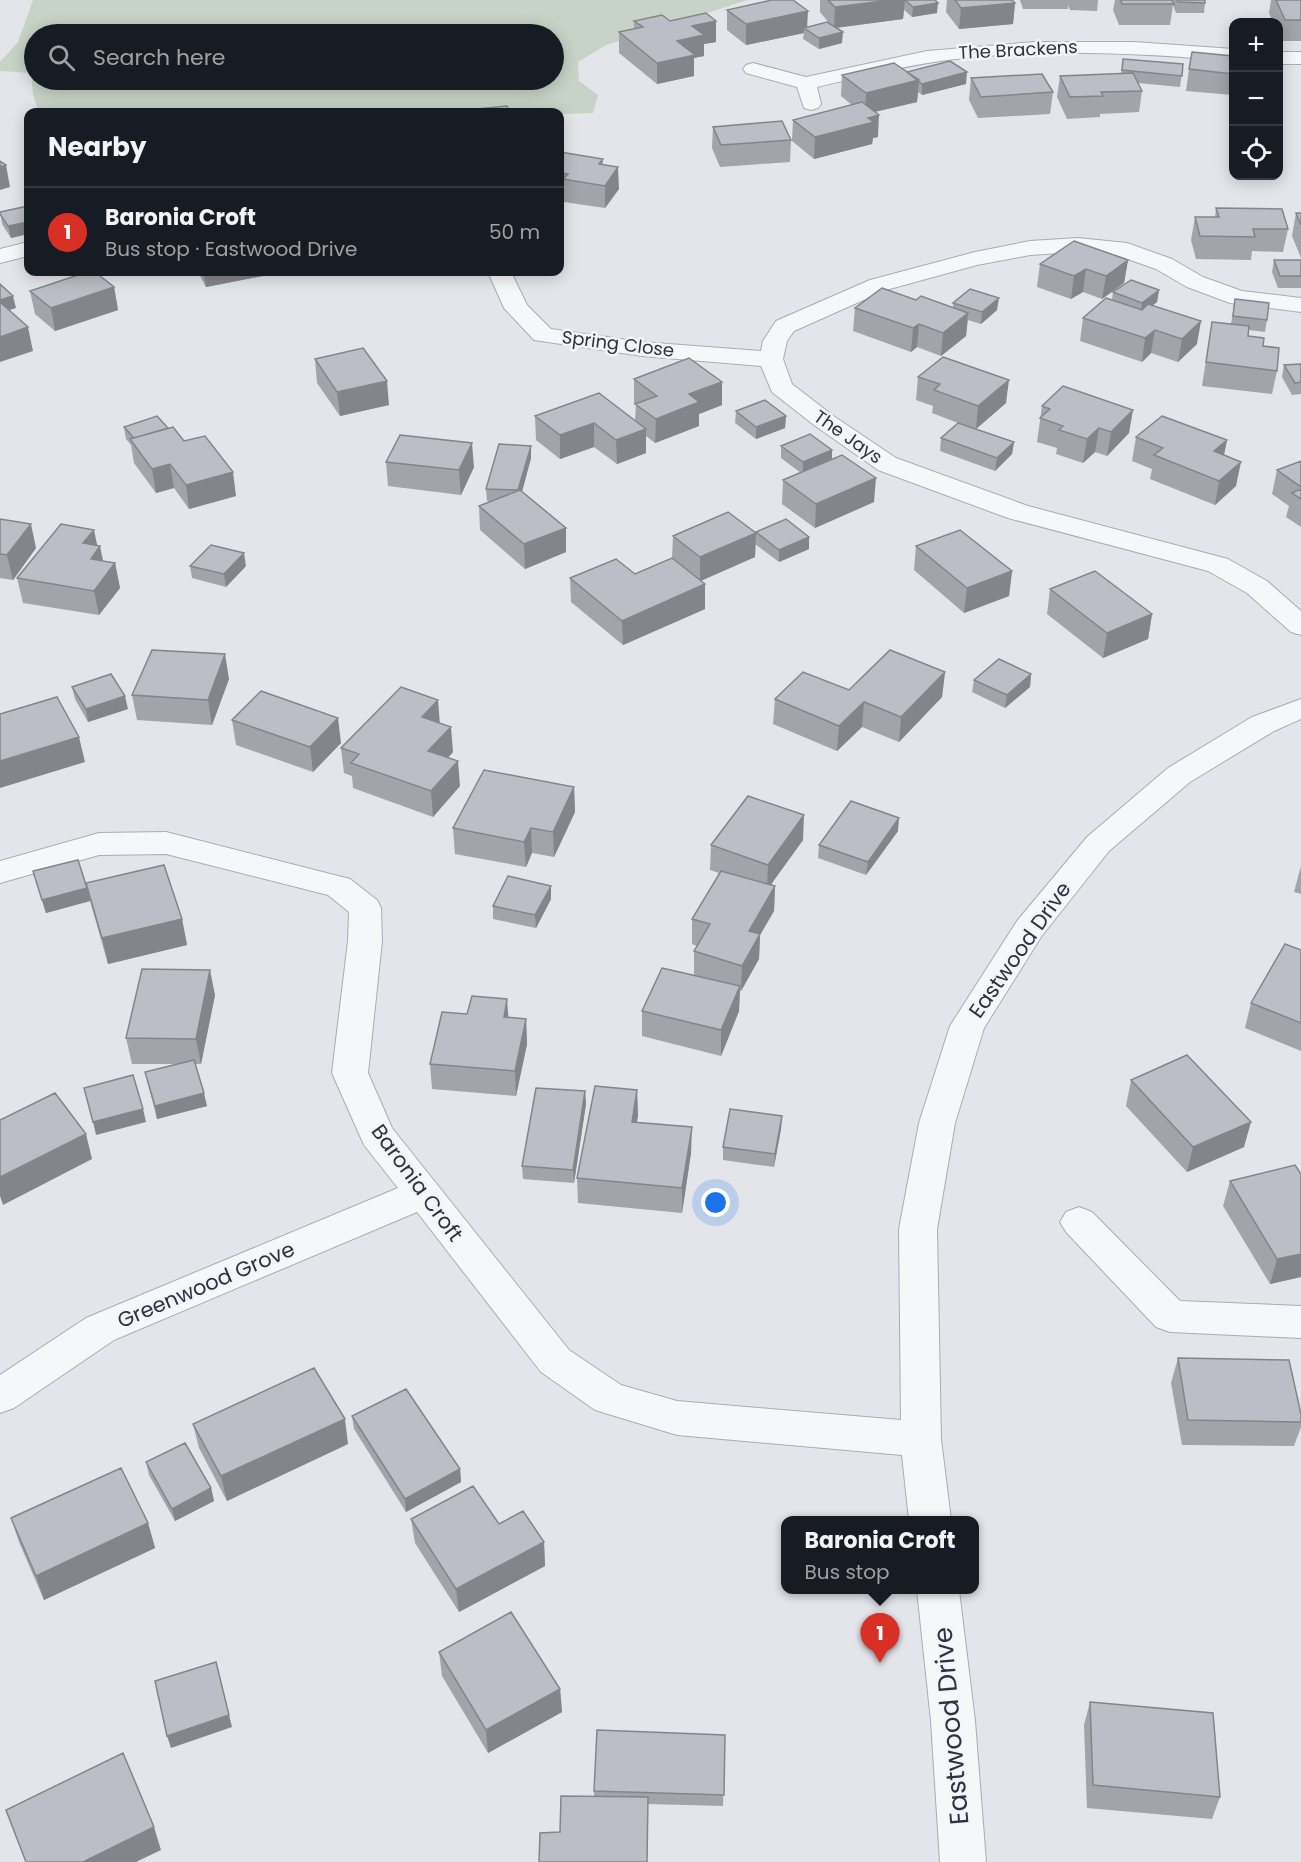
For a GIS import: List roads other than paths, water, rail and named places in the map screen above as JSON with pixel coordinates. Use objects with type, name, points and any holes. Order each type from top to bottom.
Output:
[{"type":"street","name":"The Brackens","points":[[753,69],[806,83],[909,60],[967,52],[1035,47],[1111,46],[1229,55]]},
{"type":"street","points":[[1283,58],[1301,58]]},
{"type":"street","points":[[806,83],[811,104]]},
{"type":"street","points":[[1119,249],[1123,224]]},
{"type":"street","points":[[771,359],[775,341],[785,326],[878,285],[1030,248],[1078,245],[1119,249],[1164,264],[1195,282],[1238,298],[1298,310]]},
{"type":"street","points":[[0,256],[24,250]]},
{"type":"street","name":"Spring Close","points":[[502,276],[516,308],[543,335],[642,349],[771,359]]},
{"type":"street","name":"The Jays","points":[[771,359],[781,387],[823,420],[887,464],[1018,512],[1218,565],[1257,587],[1301,626]]},
{"type":"street","name":"Eastwood Drive","points":[[929,1516],[921,1439],[918,1228],[937,1123],[967,1026],[1029,929],[1098,844],[1179,775],[1263,724],[1301,708]]},
{"type":"street","name":"Baronia Croft","points":[[0,872],[27,862],[99,844],[166,843],[339,887],[365,908],[364,941],[350,1073],[377,1136],[555,1361],[609,1398],[677,1418],[921,1439]]},
{"type":"street","name":"Greenwood Grove","points":[[0,1396],[100,1329],[422,1194]]},
{"type":"street","points":[[1079,1222],[1170,1316],[1301,1322]]},
{"type":"street","name":"Eastwood Drive","points":[[938,1594],[953,1721],[963,1862]]},
{"type":"place","name":"Baronia Croft","points":[[880,1663]]}]
